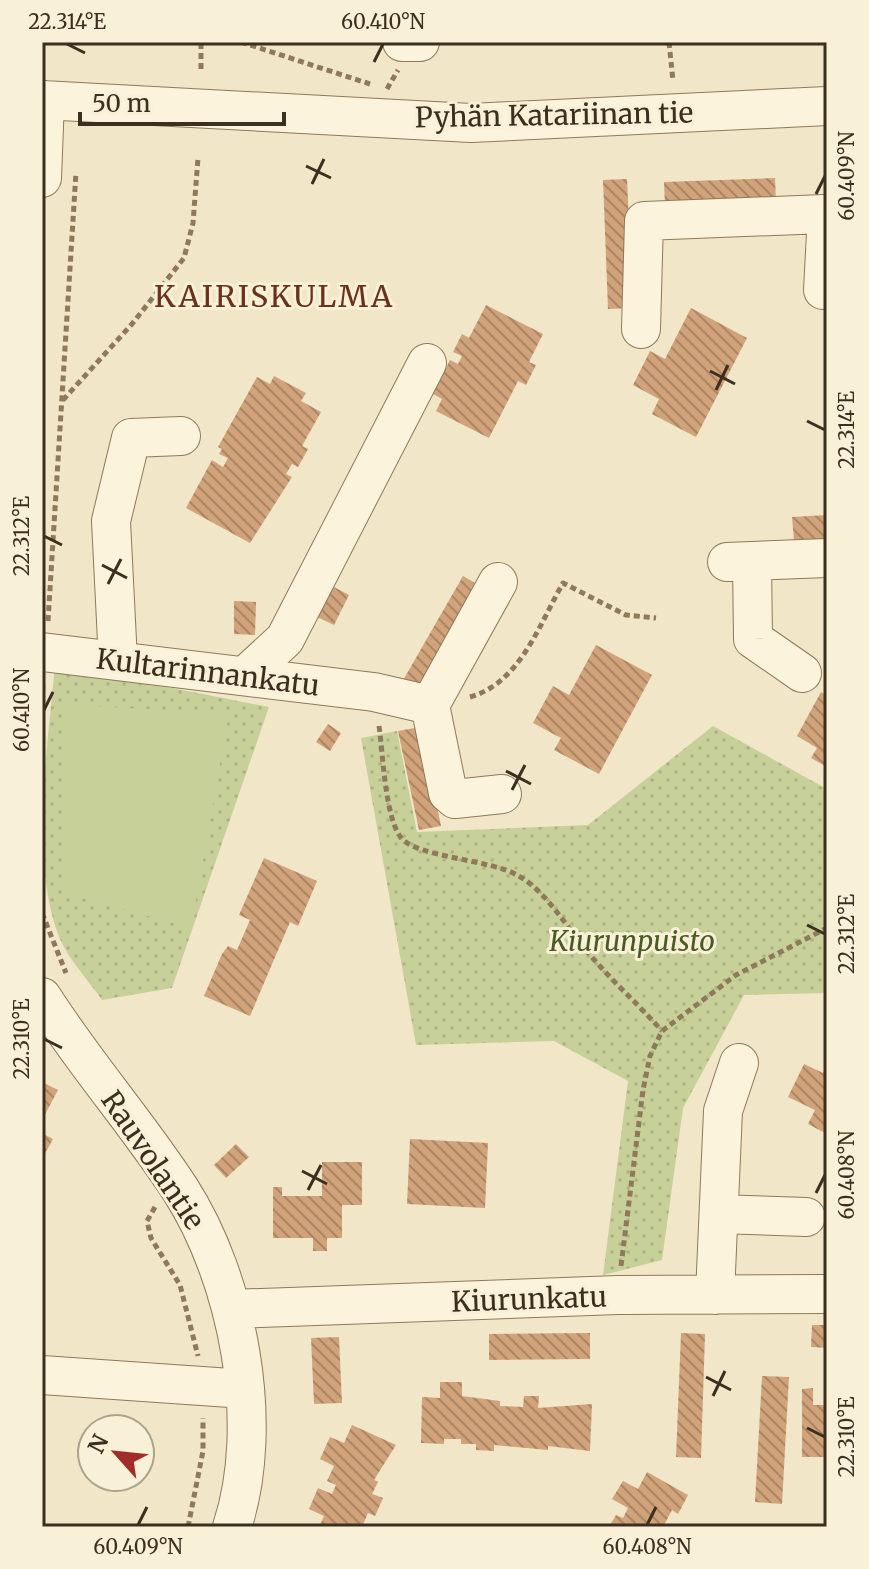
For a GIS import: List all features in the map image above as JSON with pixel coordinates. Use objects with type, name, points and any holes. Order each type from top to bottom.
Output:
[{"type":"street","points":[[402,42],[420,42]]},
{"type":"street","points":[[44,100],[58,172]]},
{"type":"street","name":"Pyhän Katariinan tie","points":[[44,100],[471,123],[827,106]]},
{"type":"street","points":[[641,329],[644,221],[826,214],[823,290]]},
{"type":"street","points":[[245,676],[285,639],[427,363]]},
{"type":"street","points":[[118,661],[111,521],[131,438],[181,436]]},
{"type":"street","points":[[802,673],[753,639],[740,561],[827,558]]},
{"type":"street","points":[[498,582],[430,705],[448,793],[455,799],[502,794]]},
{"type":"street","name":"Kultarinnankatu","points":[[44,651],[374,692],[430,705]]},
{"type":"street","name":"Rauvolantie","points":[[42,997],[180,1190],[204,1234],[231,1309],[245,1389],[246,1452],[232,1527]]},
{"type":"street","points":[[715,1295],[723,1111],[739,1063]]},
{"type":"street","points":[[719,1214],[806,1217]]},
{"type":"street","name":"Kiurunkatu","points":[[231,1309],[618,1295],[827,1294]]},
{"type":"street","points":[[42,1375],[245,1389]]},
{"type":"path","points":[[201,42],[201,69]]},
{"type":"path","points":[[241,42],[387,89]]},
{"type":"path","points":[[669,42],[673,82]]},
{"type":"path","points":[[657,83],[687,81]]},
{"type":"path","points":[[358,89],[400,90]]},
{"type":"path","points":[[63,400],[132,324],[184,258],[193,223],[198,158]]},
{"type":"path","points":[[42,701],[78,179],[58,172]]},
{"type":"path","points":[[430,705],[493,689],[514,670],[563,583],[626,615],[656,618]]},
{"type":"path","points":[[374,692],[394,826],[403,841],[420,849],[445,853],[518,875],[546,900],[592,957],[662,1031]]},
{"type":"path","points":[[618,1295],[643,1090],[650,1056],[662,1031],[736,975],[827,928]]},
{"type":"path","points":[[180,1190],[154,1208],[147,1221],[151,1238],[180,1285],[196,1337],[199,1364]]},
{"type":"path","points":[[188,1527],[203,1451],[203,1413]]},
{"type":"green space","points":[[55,665],[269,707],[172,988],[102,1000],[60,939],[45,876],[43,840],[45,767]]},
{"type":"green space","points":[[65,705],[229,713],[191,928],[64,893]]},
{"type":"green space","name":"Kiurunpuisto","points":[[713,726],[827,789],[827,993],[744,995],[683,1108],[662,1260],[603,1275],[628,1081],[554,1041],[416,1045],[361,738],[397,731],[417,832],[588,825]]},
{"type":"building","points":[[775,178],[776,203],[665,207],[664,182]]},
{"type":"building","points":[[627,179],[633,308],[608,309],[603,180]]},
{"type":"building","points":[[486,305],[543,334],[529,362],[536,365],[526,385],[518,381],[489,438],[436,411],[442,399],[433,394],[450,360],[458,364],[462,356],[453,352],[462,334],[469,338]]},
{"type":"building","points":[[691,308],[747,338],[696,437],[652,414],[659,399],[633,385],[650,351],[665,359]]},
{"type":"building","points":[[274,376],[306,393],[301,401],[321,412],[302,446],[308,449],[298,467],[292,464],[286,474],[292,477],[250,543],[186,508],[212,460],[223,467],[228,458],[219,454],[222,449],[218,447],[257,377],[270,384]]},
{"type":"building","points":[[827,515],[827,539],[794,541],[792,517]]},
{"type":"building","points":[[463,576],[482,587],[422,693],[402,682]]},
{"type":"building","points":[[332,586],[349,595],[334,625],[317,617]]},
{"type":"building","points":[[234,601],[256,602],[255,635],[234,634]]},
{"type":"building","points":[[596,645],[652,675],[599,774],[554,750],[561,738],[533,723],[553,686],[569,695]]},
{"type":"building","points":[[821,692],[827,696],[827,767],[811,758],[817,748],[797,736]]},
{"type":"building","points":[[328,724],[341,733],[330,751],[316,742]]},
{"type":"building","points":[[420,727],[441,826],[419,830],[398,731]]},
{"type":"building","points":[[264,858],[317,881],[298,926],[290,922],[250,1016],[204,996],[222,954],[228,946],[237,950],[250,920],[239,915]]},
{"type":"building","points":[[804,1064],[823,1073],[827,1064],[827,1134],[808,1124],[815,1110],[788,1097]]},
{"type":"building","points":[[42,1082],[58,1090],[42,1120]]},
{"type":"building","points":[[42,1133],[53,1139],[42,1159]]},
{"type":"building","points":[[410,1139],[488,1143],[485,1208],[407,1204]]},
{"type":"building","points":[[236,1144],[249,1157],[226,1178],[214,1165]]},
{"type":"building","points":[[322,1162],[362,1162],[362,1205],[342,1205],[342,1238],[327,1238],[327,1251],[313,1251],[313,1238],[273,1238],[273,1187],[282,1187],[282,1196],[322,1196]]},
{"type":"building","points":[[812,1325],[827,1325],[827,1348],[811,1347]]},
{"type":"building","points":[[590,1333],[590,1359],[489,1360],[489,1334]]},
{"type":"building","points":[[681,1333],[705,1334],[701,1458],[676,1457]]},
{"type":"building","points":[[339,1337],[342,1403],[314,1404],[311,1338]]},
{"type":"building","points":[[762,1376],[789,1377],[782,1504],[755,1502]]},
{"type":"building","points":[[440,1382],[462,1382],[462,1396],[500,1401],[500,1406],[523,1407],[524,1396],[539,1396],[538,1408],[592,1404],[590,1451],[494,1445],[494,1451],[476,1450],[476,1444],[461,1444],[461,1439],[444,1439],[444,1444],[421,1443],[422,1397],[440,1398]]},
{"type":"building","points":[[813,1388],[813,1405],[827,1405],[827,1457],[802,1457],[802,1389]]},
{"type":"building","points":[[352,1425],[396,1445],[374,1480],[378,1482],[372,1494],[383,1498],[375,1516],[368,1513],[362,1527],[319,1527],[324,1516],[309,1509],[318,1488],[332,1494],[336,1485],[327,1481],[334,1466],[320,1459],[330,1437],[344,1443]]},
{"type":"building","points":[[647,1472],[688,1495],[678,1514],[672,1510],[663,1527],[609,1527],[616,1515],[623,1518],[628,1508],[612,1499],[623,1481],[638,1489]]},
{"type":"district","name":"KAIRISKULMA","points":[[274,297]]}]
